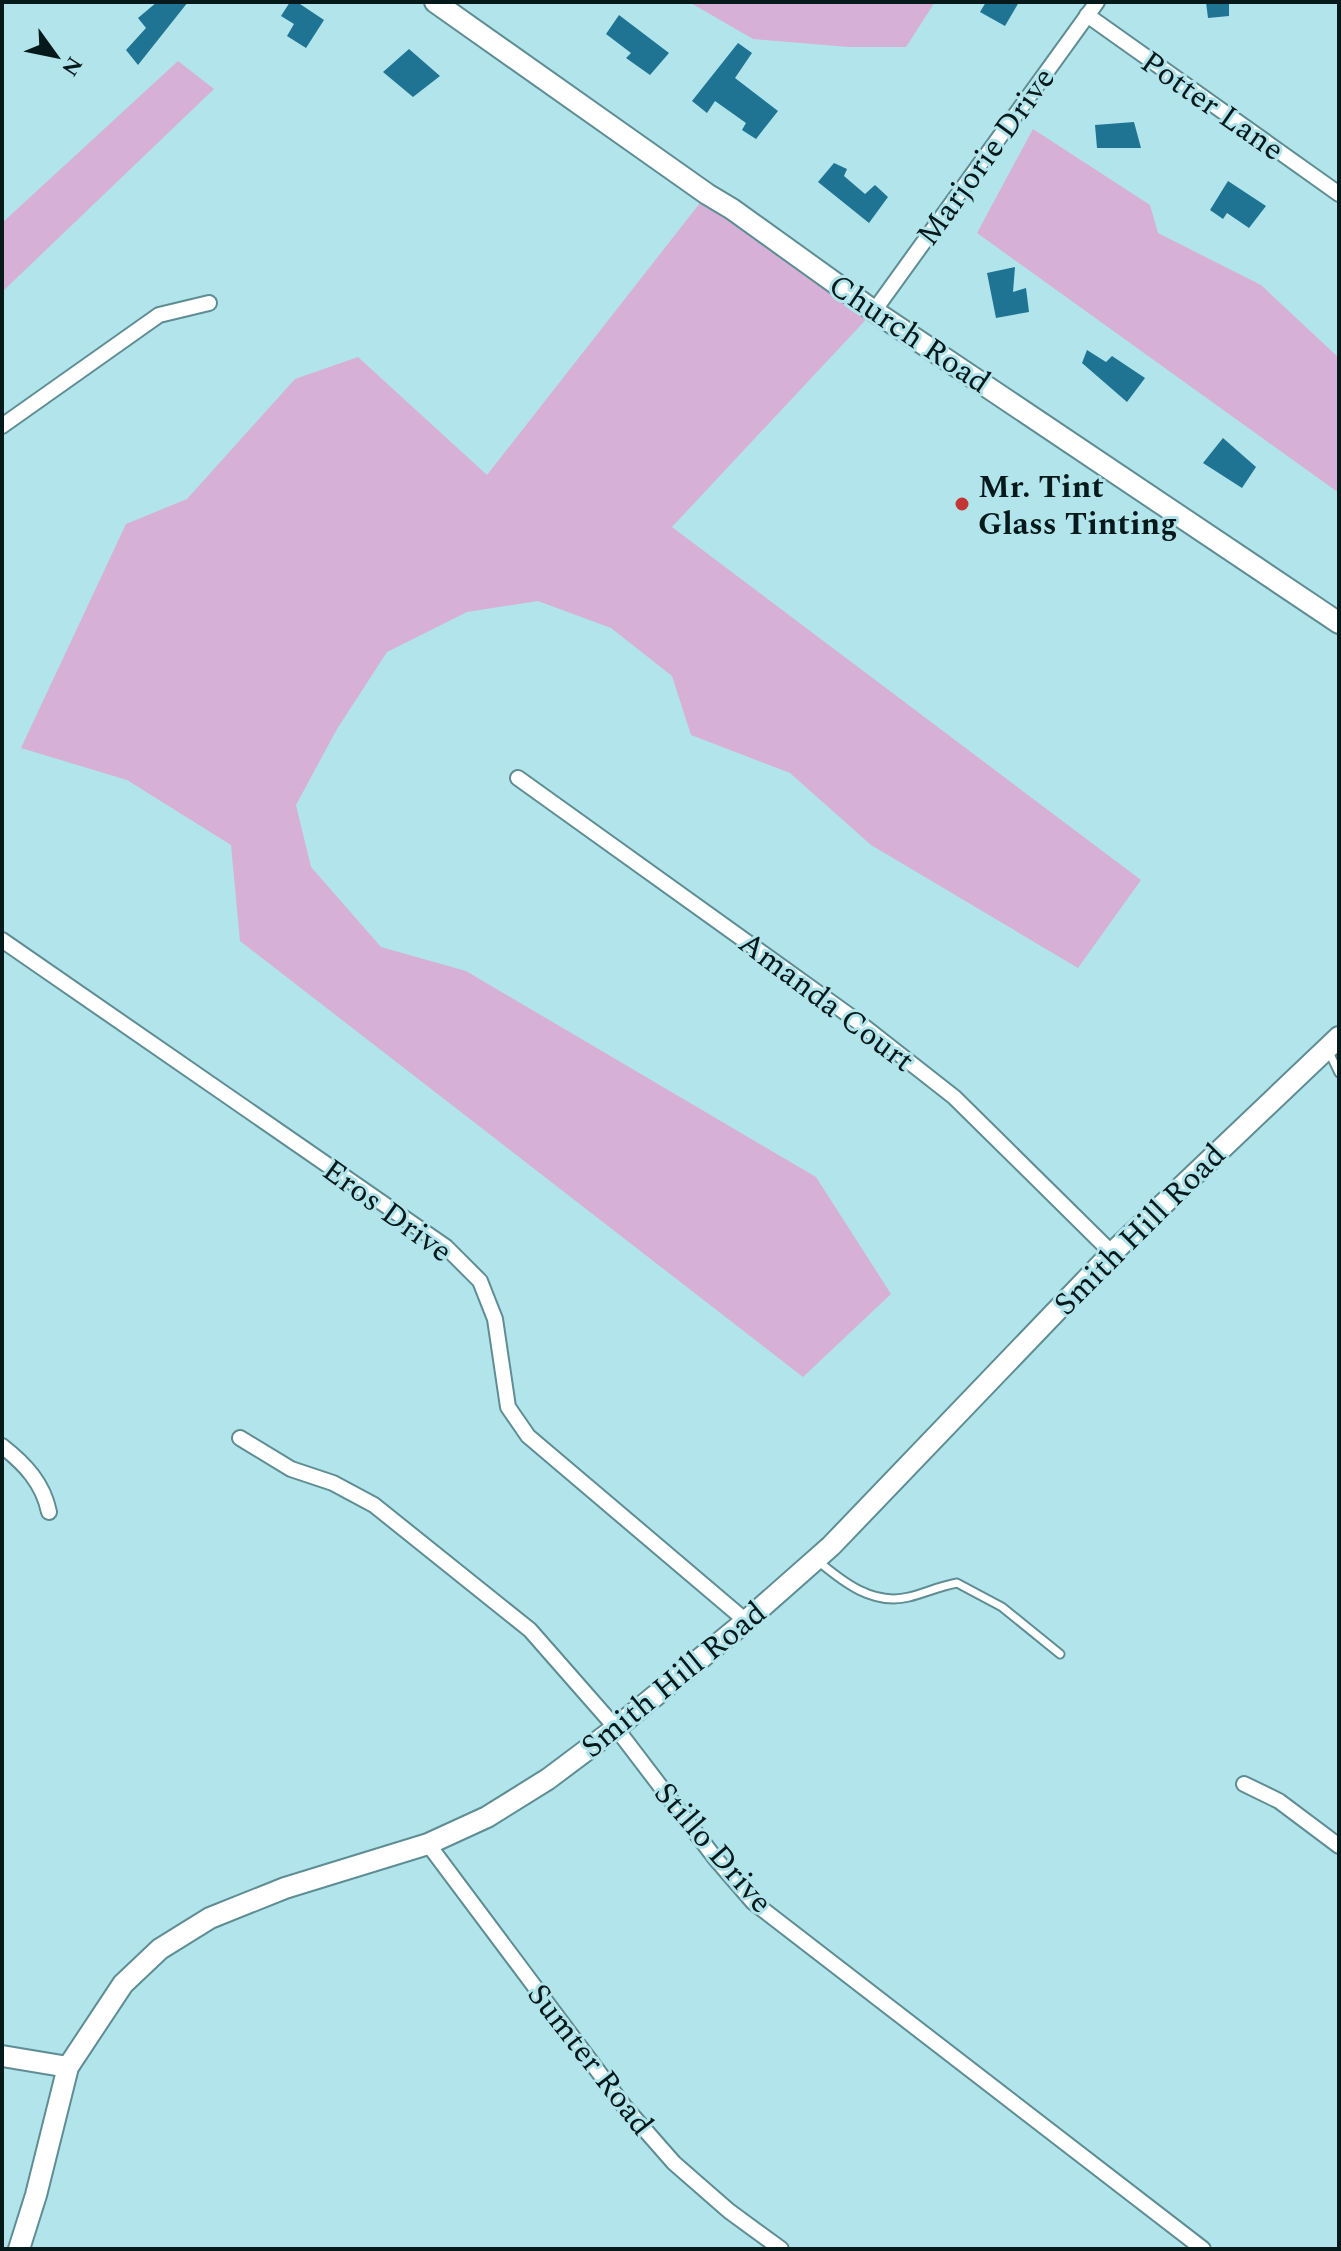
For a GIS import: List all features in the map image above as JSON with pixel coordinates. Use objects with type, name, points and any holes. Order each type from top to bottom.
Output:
[{"type":"street","name":"Church Road","points":[[435,2],[874,311],[1339,623]]},
{"type":"street","name":"Marjorie Drive","points":[[874,311],[1097,2]]},
{"type":"street","name":"Potter Lane","points":[[1087,15],[1339,194]]},
{"type":"street","points":[[2,426],[159,315],[209,303]]},
{"type":"street","name":"Amanda Court","points":[[518,778],[857,1021],[954,1097],[1112,1253]]},
{"type":"street","name":"Eros Drive","points":[[2,940],[446,1247],[480,1281],[495,1319],[508,1407],[528,1436],[746,1621]]},
{"type":"street","name":"Smith Hill Road","points":[[19,2249],[68,2067],[123,1984],[160,1949],[203,1921],[285,1888],[428,1844],[487,1817],[548,1779],[616,1728],[816,1560],[1112,1253],[1333,1042]]},
{"type":"street","name":"Stillo Drive","points":[[240,1438],[291,1469],[333,1483],[374,1505],[530,1630],[616,1728],[715,1858],[753,1902],[1203,2249]]},
{"type":"street","points":[[2,1446],[23,1463],[46,1494],[49,1512]]},
{"type":"street","points":[[1244,1784],[1279,1801],[1339,1846]]},
{"type":"street","name":"Sumter Road","points":[[428,1844],[624,2106],[674,2163],[729,2211],[781,2249]]},
{"type":"street","points":[[2,2056],[68,2067]]},
{"type":"lane","points":[[1333,1042],[1339,1073]]},
{"type":"lane","points":[[816,1560],[844,1583],[866,1594],[886,1598],[907,1598],[957,1583],[1002,1607],[1060,1654]]},
{"type":"shaded area","points":[[689,2],[935,2],[906,47],[849,47],[753,39]]},
{"type":"shaded area","points":[[178,61],[214,89],[2,292],[2,223]]},
{"type":"shaded area","points":[[1033,129],[1150,205],[1158,233],[1261,285],[1339,358],[1339,493],[977,233]]},
{"type":"shaded area","points":[[707,194],[874,311],[672,527],[1141,880],[1078,968],[871,845],[790,773],[691,735],[672,676],[611,628],[538,601],[467,612],[387,652],[337,729],[296,805],[311,867],[381,947],[466,971],[816,1177],[891,1294],[803,1377],[240,941],[231,845],[127,780],[21,748],[126,524],[187,499],[295,379],[358,357],[487,475]]},
{"type":"building","points":[[157,2],[188,2],[138,65],[126,50],[146,28],[138,18]]},
{"type":"building","points":[[290,2],[297,2],[324,20],[306,48],[287,36],[294,24],[281,16]]},
{"type":"building","points":[[986,2],[1019,2],[1005,26],[980,12]]},
{"type":"building","points":[[1206,2],[1229,2],[1229,16],[1208,18]]},
{"type":"building","points":[[619,15],[669,53],[650,75],[626,58],[631,53],[606,34]]},
{"type":"building","points":[[738,43],[752,53],[735,78],[778,111],[756,139],[742,130],[746,123],[715,101],[707,113],[692,101]]},
{"type":"building","points":[[409,49],[440,76],[413,97],[383,72]]},
{"type":"building","points":[[1134,122],[1141,148],[1097,148],[1095,125]]},
{"type":"building","points":[[834,163],[847,169],[844,176],[865,194],[875,185],[888,197],[869,223],[818,182]]},
{"type":"building","points":[[1228,181],[1266,206],[1249,228],[1227,213],[1223,219],[1210,210]]},
{"type":"building","points":[[1015,267],[1013,292],[1026,288],[1029,312],[996,318],[987,273]]},
{"type":"building","points":[[1087,350],[1106,362],[1112,356],[1145,378],[1127,402],[1082,363]]},
{"type":"building","points":[[1223,438],[1256,467],[1242,488],[1203,463]]},
{"type":"place","name":"Mr. Tint Glass Tinting","points":[[962,504]]}]
